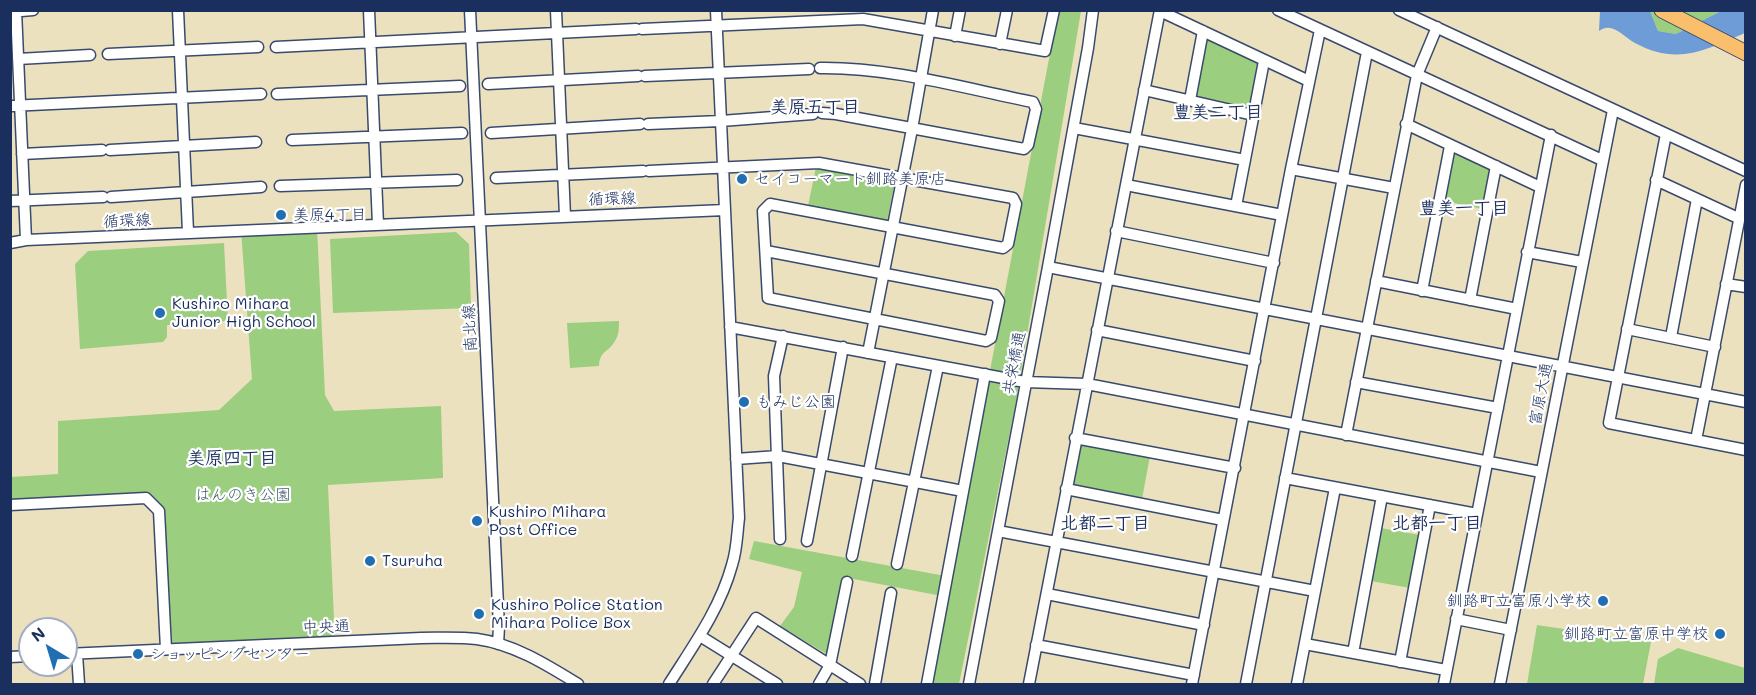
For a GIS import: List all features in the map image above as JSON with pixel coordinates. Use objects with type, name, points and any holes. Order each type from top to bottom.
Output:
[{"type":"highway","points":[[1662,10],[1746,53]]},
{"type":"highway","points":[[1674,10],[1746,47]]},
{"type":"street","points":[[26,240],[22,154],[16,106],[18,59],[14,11],[33,10]]},
{"type":"street","points":[[178,10],[188,232]]},
{"type":"street","points":[[369,10],[378,225]]},
{"type":"street","name":"南北線","points":[[470,10],[498,644]]},
{"type":"street","points":[[556,10],[565,216]]},
{"type":"street","points":[[669,684],[719,602],[733,563],[739,518],[716,10]]},
{"type":"street","points":[[868,353],[933,10]]},
{"type":"street","points":[[955,36],[960,10]]},
{"type":"street","points":[[1000,44],[1007,10]]},
{"type":"street","points":[[276,47],[863,19],[1045,51],[1053,10]]},
{"type":"street","points":[[1088,48],[1093,10]]},
{"type":"street","points":[[1088,48],[1099,10]]},
{"type":"street","points":[[1278,10],[1602,160]]},
{"type":"street","points":[[1399,10],[1746,171]]},
{"type":"street","points":[[1029,684],[1160,11],[1309,81]]},
{"type":"street","points":[[1346,435],[1417,75],[1437,27]]},
{"type":"street","points":[[1036,645],[1193,680],[1256,361],[1282,215],[1320,30]]},
{"type":"street","points":[[1190,100],[1203,32]]},
{"type":"street","points":[[108,54],[258,47]]},
{"type":"street","name":"共栄橋通","points":[[969,684],[1088,48]]},
{"type":"street","points":[[1246,684],[1367,52]]},
{"type":"street","points":[[18,59],[90,55]]},
{"type":"street","points":[[1236,206],[1264,61]]},
{"type":"street","points":[[488,84],[852,68],[1033,102],[1035,109],[1028,145],[1024,149],[836,114],[817,113],[721,121],[491,133]]},
{"type":"street","points":[[277,94],[460,86]]},
{"type":"street","points":[[1144,90],[1253,115]]},
{"type":"street","points":[[16,106],[261,94]]},
{"type":"street","name":"富原大通","points":[[1500,684],[1612,110]]},
{"type":"street","points":[[1407,124],[1540,187]]},
{"type":"street","points":[[1074,128],[1245,160]]},
{"type":"street","points":[[292,140],[462,133]]},
{"type":"street","points":[[1666,134],[1609,423],[1746,450]]},
{"type":"street","points":[[1444,684],[1551,135]]},
{"type":"street","points":[[22,154],[256,142]]},
{"type":"street","points":[[1422,291],[1450,146]]},
{"type":"street","points":[[496,178],[819,163],[1013,198],[1016,204],[1008,244],[1003,248],[770,204],[763,211],[768,298],[986,341],[991,338],[999,301],[995,296],[766,251]]},
{"type":"street","points":[[1470,300],[1496,166]]},
{"type":"street","points":[[1291,169],[1394,188]]},
{"type":"street","points":[[280,186],[457,180]]},
{"type":"street","points":[[1656,180],[1738,218]]},
{"type":"street","points":[[1126,185],[1282,215]]},
{"type":"street","points":[[1696,440],[1726,284],[1740,238],[1738,218],[1746,185]]},
{"type":"street","points":[[10,201],[261,188]]},
{"type":"street","points":[[1671,337],[1697,199]]},
{"type":"street","name":"循環線","points":[[10,243],[26,240],[188,232],[725,210]]},
{"type":"street","points":[[1116,231],[1274,263]]},
{"type":"street","points":[[1527,252],[1582,262]]},
{"type":"street","points":[[1048,267],[1746,402]]},
{"type":"street","points":[[1376,281],[1516,309]]},
{"type":"street","points":[[1726,284],[1746,287]]},
{"type":"street","points":[[730,327],[1025,382],[1087,384],[1541,472]]},
{"type":"street","points":[[1627,329],[1714,346]]},
{"type":"street","points":[[1097,330],[1256,361]]},
{"type":"street","points":[[780,539],[774,376],[783,336]]},
{"type":"street","points":[[807,541],[843,348]]},
{"type":"street","points":[[852,556],[892,357]]},
{"type":"street","points":[[897,564],[938,366]]},
{"type":"street","points":[[927,684],[985,374]]},
{"type":"street","points":[[1356,382],[1498,408]]},
{"type":"street","points":[[1076,438],[1235,468]]},
{"type":"street","points":[[736,459],[778,456],[963,491]]},
{"type":"street","points":[[1285,478],[1477,514]]},
{"type":"street","points":[[1297,684],[1335,488]]},
{"type":"street","points":[[1066,489],[1223,520]]},
{"type":"street","points":[[1353,653],[1382,496]]},
{"type":"street","points":[[10,505],[146,498],[159,511],[166,649]]},
{"type":"street","points":[[1400,662],[1430,505]]},
{"type":"street","points":[[998,531],[1316,591]]},
{"type":"street","points":[[819,684],[831,665],[847,582]]},
{"type":"street","points":[[875,684],[891,593]]},
{"type":"street","points":[[1047,594],[1204,625]]},
{"type":"street","points":[[713,684],[756,618],[860,684]]},
{"type":"street","points":[[1456,619],[1511,630]]},
{"type":"street","points":[[700,636],[770,683]]},
{"type":"street","name":"中央通","points":[[78,654],[421,638],[477,639],[498,644],[547,665],[578,684]]},
{"type":"street","points":[[1305,644],[1446,670]]},
{"type":"green space","points":[[1058,11],[1081,11],[1015,407],[959,684],[932,684],[947,597],[843,577],[828,655],[780,626],[794,607],[802,572],[749,559],[754,541],[951,577]]},
{"type":"green space","points":[[1650,11],[1721,11],[1676,34],[1658,31]]},
{"type":"green space","points":[[1207,38],[1259,64],[1250,108],[1196,96]]},
{"type":"green space","points":[[1456,154],[1490,172],[1483,209],[1444,201],[1453,156]]},
{"type":"green space","points":[[816,167],[895,182],[887,221],[808,206]]},
{"type":"green space","name":"はんのき公園","points":[[317,228],[325,395],[334,411],[441,406],[443,478],[328,485],[335,642],[166,649],[159,511],[146,498],[11,505],[11,477],[58,474],[58,421],[219,410],[252,379],[241,230]]},
{"type":"green space","points":[[456,232],[469,244],[471,308],[333,313],[330,239]]},
{"type":"green space","points":[[224,243],[228,321],[167,325],[167,337],[163,342],[80,349],[75,264],[88,251]]},
{"type":"green space","points":[[619,321],[616,339],[603,354],[599,366],[570,368],[567,323]]},
{"type":"green space","points":[[1080,444],[1150,456],[1142,499],[1072,486]]},
{"type":"green space","points":[[1381,528],[1420,535],[1410,588],[1371,581]]},
{"type":"green space","points":[[1537,625],[1651,642],[1643,684],[1527,684]]},
{"type":"green space","points":[[1678,648],[1745,668],[1745,684],[1654,684],[1658,659]]},
{"type":"water","points":[[1600,11],[1650,11],[1658,31],[1676,34],[1721,11],[1745,11],[1745,33],[1704,50],[1664,54],[1635,43],[1613,29],[1604,28],[1599,31]]},
{"type":"place","name":"セイコーマート釧路美原店","points":[[742,179]]},
{"type":"place","name":"美原4丁目","points":[[281,215]]},
{"type":"place","name":"Kushiro Mihara Junior High School","points":[[160,313]]},
{"type":"place","name":"もみじ公園","points":[[744,402]]},
{"type":"place","name":"Kushiro Mihara Post Office","points":[[477,521]]},
{"type":"place","name":"Tsuruha","points":[[370,561]]},
{"type":"place","name":"釧路町立富原小学校","points":[[1603,601]]},
{"type":"place","name":"Kushiro Police Station Mihara Police Box","points":[[479,614]]},
{"type":"place","name":"釧路町立富原中学校","points":[[1720,634]]},
{"type":"place","name":"ショッピングセンター","points":[[138,654]]},
{"type":"district","name":"美原五丁目","points":[[815,107]]},
{"type":"district","name":"豊美二丁目","points":[[1218,112]]},
{"type":"district","name":"豊美一丁目","points":[[1464,208]]},
{"type":"district","name":"美原四丁目","points":[[232,458]]},
{"type":"district","name":"北都二丁目","points":[[1105,523]]},
{"type":"district","name":"北都一丁目","points":[[1437,523]]}]
